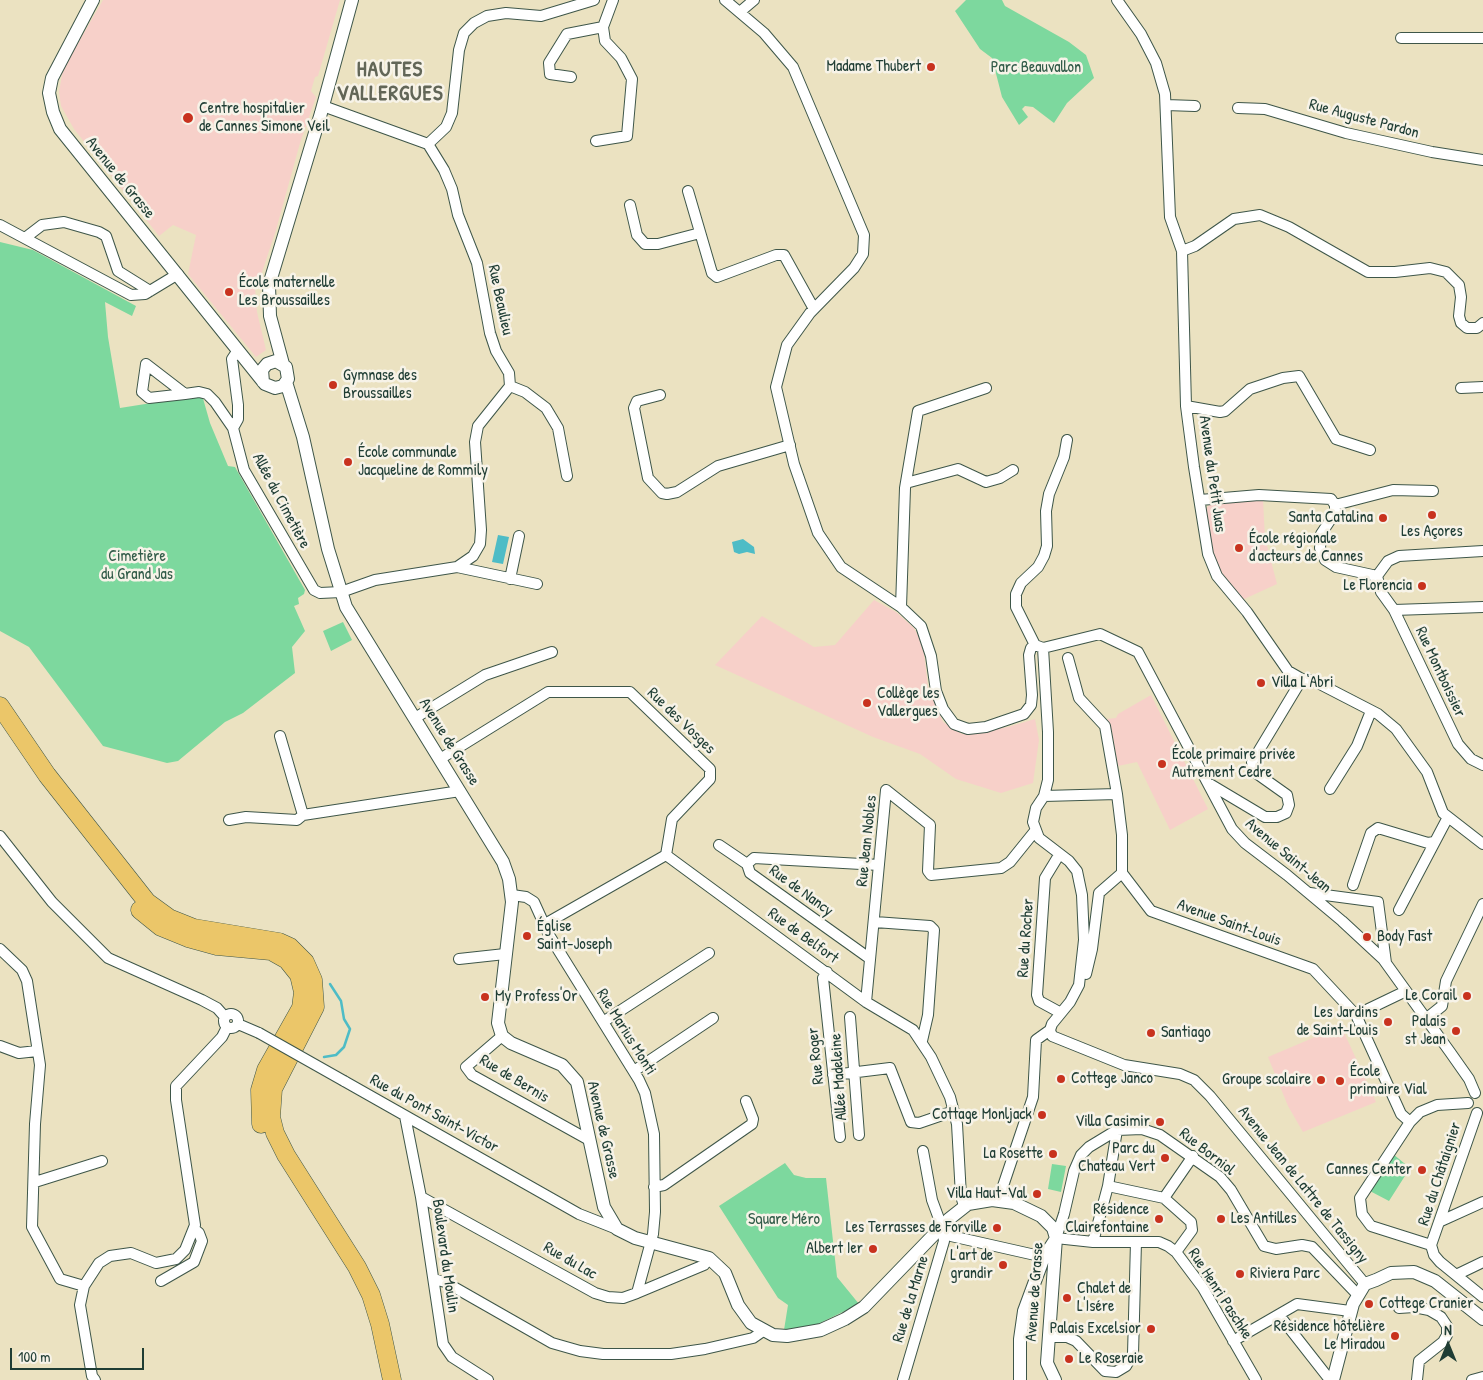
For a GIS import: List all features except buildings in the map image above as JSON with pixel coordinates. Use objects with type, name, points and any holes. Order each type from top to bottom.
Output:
[{"type":"highway","points":[[0,706],[47,775],[147,902],[169,918],[194,928],[279,942],[290,947],[305,962],[314,980],[315,1007],[273,1090],[270,1117],[275,1133],[286,1155],[357,1267],[371,1295],[380,1324],[392,1380]]},
{"type":"highway","points":[[0,727],[39,783],[124,895],[151,920],[172,933],[201,942],[271,952],[287,960],[299,975],[303,992],[301,1008],[263,1078],[259,1101],[261,1123],[278,1160],[344,1263],[358,1289],[370,1322],[381,1380]]},
{"type":"street","name":"Avenue de Grasse","points":[[93,0],[52,78],[50,93],[53,112],[66,137],[241,354],[297,420],[303,437],[318,512],[346,607],[503,862],[512,895],[498,1023],[502,1036],[511,1043],[562,1065],[570,1072],[580,1094],[604,1207],[617,1229]]},
{"type":"street","points":[[286,382],[279,388],[267,385],[261,374],[273,364],[276,344],[270,316],[269,285],[323,106],[352,0]]},
{"type":"street","points":[[323,106],[428,144],[446,127],[452,113],[459,50],[464,32],[474,23],[487,16],[506,13],[540,16],[594,0]]},
{"type":"street","points":[[596,141],[627,136],[632,79],[621,58],[605,41],[603,27],[613,0]]},
{"type":"street","points":[[725,0],[764,33],[793,67],[864,235],[863,254],[854,268],[814,309],[786,345],[776,387],[806,502],[818,533],[841,567],[901,607],[921,626],[926,636],[936,691],[943,709],[954,724],[968,729],[986,727],[1024,714],[1031,705],[1032,695],[1029,655],[1031,648],[1039,646]]},
{"type":"street","points":[[741,12],[754,0]]},
{"type":"street","name":"Avenue du Petit Juas","points":[[1119,1],[1141,34],[1156,62],[1166,105],[1170,216],[1182,251],[1186,406],[1208,554],[1217,576],[1247,612],[1288,671],[1302,679],[1314,681],[1371,711],[1396,729],[1427,772],[1438,802],[1448,817],[1483,844]]},
{"type":"street","points":[[571,77],[550,74],[549,63],[567,34],[603,27]]},
{"type":"street","points":[[1401,38],[1483,38]]},
{"type":"street","points":[[1166,105],[1195,106]]},
{"type":"street","name":"Rue Auguste Pardon","points":[[1238,108],[1265,109],[1346,133],[1432,152],[1483,160]]},
{"type":"street","name":"Rue Beaulieu","points":[[428,144],[444,170],[452,189],[458,215],[470,240],[484,295],[490,333],[496,351],[509,373],[510,386]]},
{"type":"street","points":[[688,191],[712,273],[717,277],[776,256],[784,255],[814,309]]},
{"type":"street","points":[[630,205],[637,235],[645,244],[658,244],[700,233]]},
{"type":"street","points":[[1182,251],[1195,246],[1234,219],[1260,215],[1289,227],[1368,272],[1395,272],[1430,268],[1446,272],[1459,284],[1461,297],[1459,316],[1461,323],[1467,328],[1477,328],[1483,323]]},
{"type":"street","points":[[25,238],[32,230],[64,222],[100,232],[106,236],[118,271],[150,291]]},
{"type":"street","points":[[0,225],[130,295],[145,294],[178,274]]},
{"type":"street","name":"Avenue de Grasse","points":[[241,354],[273,364]]},
{"type":"street","points":[[233,428],[238,419],[238,405],[232,359],[241,354]]},
{"type":"street","points":[[273,364],[288,375],[286,382],[297,420]]},
{"type":"street","points":[[1186,406],[1220,412],[1225,411],[1250,389],[1283,378],[1299,376],[1336,439],[1370,450]]},
{"type":"street","points":[[456,567],[473,556],[480,544],[482,530],[475,442],[478,426],[510,386],[525,392],[546,408],[558,428],[567,476]]},
{"type":"street","points":[[1461,388],[1483,387]]},
{"type":"street","points":[[901,607],[900,580],[906,483],[918,411],[986,388]]},
{"type":"street","name":"Allée du Cimetière","points":[[185,394],[199,392],[207,394],[233,428],[244,470],[309,584],[320,593],[342,592]]},
{"type":"street","points":[[660,395],[636,401],[634,408],[648,478],[662,493],[678,492],[718,466],[790,445]]},
{"type":"street","points":[[1067,440],[1064,457],[1049,494],[1046,511],[1047,546],[1044,556],[1038,567],[1021,583],[1016,594],[1016,607],[1039,646],[1048,732],[1048,780],[1044,796],[1036,808],[1033,822],[1035,831],[1039,838],[1069,862],[1081,882],[1084,940],[1079,985]]},
{"type":"street","points":[[906,483],[958,469],[969,472],[986,482],[1000,478],[1014,470]]},
{"type":"street","points":[[1335,505],[1393,490],[1433,491]]},
{"type":"street","points":[[1200,500],[1285,495],[1330,500],[1335,505],[1335,513],[1322,534],[1320,548],[1325,560],[1336,567],[1377,576],[1388,561],[1399,556],[1483,551]]},
{"type":"street","points":[[510,579],[519,536]]},
{"type":"street","points":[[342,592],[375,580],[456,567],[537,584]]},
{"type":"street","name":"Rue Montboissier","points":[[1377,576],[1381,592],[1394,610],[1458,744],[1471,759],[1483,765]]},
{"type":"street","points":[[1394,610],[1483,606]]},
{"type":"street","name":"Avenue Saint-Jean","points":[[1039,646],[1058,645],[1099,634],[1138,652],[1143,658],[1232,829],[1245,843],[1342,921],[1386,964],[1427,1018],[1469,1079],[1480,1091]]},
{"type":"street","points":[[415,718],[485,675],[552,652]]},
{"type":"street","points":[[1000,1200],[1033,1097],[1036,1040],[1050,1030],[1052,1024],[1084,979],[1092,949],[1099,893],[1122,872],[1122,836],[1117,794],[1104,726],[1079,698],[1068,658]]},
{"type":"street","points":[[1208,782],[1265,816],[1277,818],[1286,813],[1289,805],[1287,795],[1256,773],[1252,762],[1302,679]]},
{"type":"street","name":"Rue des Vosges","points":[[440,759],[548,692],[630,692],[710,769],[712,775],[672,819],[666,855]]},
{"type":"street","points":[[1330,789],[1357,746],[1371,711]]},
{"type":"street","points":[[280,736],[303,815]]},
{"type":"street","name":"Rue Jean Nobles","points":[[866,1002],[886,790],[930,825],[928,871],[931,876],[1001,868],[1010,862],[1035,831]]},
{"type":"street","points":[[229,820],[246,817],[297,820],[303,815],[460,791]]},
{"type":"street","points":[[1044,796],[1117,794]]},
{"type":"street","points":[[1399,910],[1448,817]]},
{"type":"street","points":[[1353,885],[1372,833],[1378,828],[1428,843],[1434,842]]},
{"type":"street","points":[[0,836],[52,902],[108,958],[217,1008],[226,1022],[222,1037],[176,1086],[176,1100],[193,1200],[194,1229],[185,1250],[176,1259],[156,1263],[131,1253],[110,1256],[99,1263],[84,1286],[80,1305],[92,1376],[95,1380]]},
{"type":"street","name":"Rue de Nancy","points":[[719,845],[747,864],[750,873],[870,958]]},
{"type":"street","points":[[545,924],[666,855]]},
{"type":"street","name":"Rue de Belfort","points":[[666,855],[866,1002],[912,1030],[922,1040]]},
{"type":"street","name":"Rue du Rocher","points":[[1059,855],[1045,878],[1037,995],[1039,1001],[1061,1013]]},
{"type":"street","points":[[747,864],[754,858],[879,865]]},
{"type":"street","name":"Avenue Saint-Louis","points":[[1122,872],[1151,911],[1313,969],[1356,1015],[1401,1114],[1410,1122]]},
{"type":"street","points":[[1309,893],[1378,902],[1386,964]]},
{"type":"street","name":"Rue Marius Monti","points":[[512,895],[531,900],[563,959],[634,1071],[645,1093],[653,1126],[655,1212],[650,1242],[637,1293]]},
{"type":"street","points":[[1427,1018],[1442,1006],[1446,981],[1463,942],[1483,904]]},
{"type":"street","points":[[617,1229],[650,1242],[709,1258],[725,1274],[745,1316],[763,1331],[780,1335],[804,1334],[821,1330],[845,1320],[864,1307],[964,1206],[961,1196],[957,1124],[954,1111],[943,1080],[922,1040],[928,1015],[934,930],[930,926],[875,922]]},
{"type":"street","points":[[0,949],[22,970],[27,982],[40,1065],[32,1227],[60,1279],[84,1286]]},
{"type":"street","points":[[603,1022],[709,953]]},
{"type":"street","points":[[459,959],[505,954]]},
{"type":"street","name":"Rue Roger","points":[[827,972],[823,978],[840,1137]]},
{"type":"street","points":[[1356,1015],[1406,991]]},
{"type":"street","name":"Rue du Pont Saint-Victor","points":[[226,1022],[234,1015],[238,1024],[259,1033],[579,1214],[617,1229]]},
{"type":"street","name":"Allée Madeleine","points":[[850,1017],[859,1135]]},
{"type":"street","points":[[634,1071],[713,1018]]},
{"type":"street","name":"Avenue Jean de Lattre de Tassigny","points":[[1050,1030],[1052,1036],[1124,1065],[1180,1074],[1194,1080],[1210,1096],[1365,1284]]},
{"type":"street","name":"Rue de Bernis","points":[[502,1036],[466,1067],[472,1075],[589,1140]]},
{"type":"street","points":[[0,1046],[19,1053],[37,1051]]},
{"type":"street","points":[[833,1075],[890,1068],[909,1119],[914,1123],[954,1111]]},
{"type":"street","points":[[1480,1091],[1470,1097],[1468,1103],[1470,1109],[1480,1112]]},
{"type":"street","points":[[654,1187],[664,1185],[747,1129],[752,1124],[753,1119],[746,1101]]},
{"type":"street","points":[[1468,1103],[1437,1106],[1420,1112],[1410,1122],[1363,1191],[1359,1206],[1371,1226],[1431,1245],[1434,1255],[1483,1297]]},
{"type":"street","name":"Rue du Châtaignier","points":[[1431,1245],[1480,1112]]},
{"type":"street","name":"Boulevard du Moulin","points":[[405,1116],[422,1197],[443,1344],[452,1357],[488,1380]]},
{"type":"street","name":"Rue Borniol","points":[[1056,1238],[1074,1171],[1081,1156],[1101,1138],[1117,1130],[1142,1129],[1160,1135],[1193,1156],[1220,1177],[1232,1190],[1264,1246],[1276,1249],[1302,1245],[1312,1247],[1357,1294]]},
{"type":"street","points":[[1093,1242],[1108,1186],[1117,1130]]},
{"type":"street","points":[[923,1151],[932,1200],[942,1227],[951,1236],[1044,1257]]},
{"type":"street","points":[[1164,1198],[1193,1156]]},
{"type":"street","points":[[35,1182],[102,1161]]},
{"type":"street","points":[[1108,1186],[1164,1198],[1191,1222],[1192,1230],[1176,1252]]},
{"type":"street","name":"Rue du Lac","points":[[422,1197],[595,1293],[608,1297],[623,1298],[637,1293],[704,1265],[709,1258]]},
{"type":"street","name":"Avenue de Grasse","points":[[964,1206],[979,1201],[1000,1200],[1014,1203],[1041,1216],[1053,1228],[1056,1238],[1055,1275],[1047,1363],[1055,1380]]},
{"type":"street","points":[[1441,1221],[1483,1202]]},
{"type":"street","name":"Rue de la Marne","points":[[904,1380],[944,1241],[942,1227]]},
{"type":"street","points":[[161,1281],[198,1265],[202,1241],[199,1233],[194,1229]]},
{"type":"street","points":[[1020,1380],[1020,1339],[1024,1311],[1044,1257],[1056,1238]]},
{"type":"street","name":"Rue Henri Paschke","points":[[1056,1238],[1093,1242],[1159,1242],[1176,1252],[1202,1288],[1256,1380]]},
{"type":"street","points":[[1048,1337],[1067,1337],[1076,1341],[1104,1371],[1116,1372],[1126,1366],[1133,1354],[1136,1242]]},
{"type":"street","points":[[1456,1275],[1483,1262]]},
{"type":"street","points":[[1331,1380],[1350,1311],[1357,1294],[1365,1284],[1391,1273],[1414,1272],[1435,1281],[1483,1319]]},
{"type":"street","points":[[434,1279],[446,1282],[552,1343],[580,1351],[603,1354],[671,1354],[705,1349],[743,1340],[760,1335],[763,1331]]},
{"type":"street","points":[[1233,1341],[1297,1304],[1350,1311]]},
{"type":"street","points":[[1399,1308],[1414,1307],[1429,1310],[1441,1317],[1447,1326],[1447,1334],[1443,1342],[1419,1361],[1417,1380]]},
{"type":"street","points":[[1280,1315],[1331,1380]]},
{"type":"street","points":[[1472,1380],[1483,1378]]},
{"type":"shaded area","name":"Centre hospitalier de Cannes Simone Veil","points":[[103,0],[340,0],[318,76],[315,77],[311,91],[316,97],[300,143],[276,230],[257,287],[255,288],[257,312],[266,350],[256,357],[188,274],[196,235],[173,225],[159,236],[74,129],[61,106],[59,92],[63,69]]},
{"type":"shaded area","name":"École régionale d'acteurs de Cannes","points":[[1263,500],[1265,538],[1277,584],[1242,600],[1224,581],[1214,557],[1205,510],[1211,503]]},
{"type":"shaded area","name":"Collège les Vallergues","points":[[874,600],[896,612],[914,628],[923,645],[928,687],[943,722],[962,734],[1008,727],[1035,719],[1039,740],[1033,783],[1001,793],[956,779],[920,754],[873,737],[715,665],[762,616],[814,647],[835,645]]},
{"type":"shaded area","name":"École primaire privée Autrement Cedre","points":[[1151,695],[1208,809],[1170,830],[1137,762],[1118,766],[1112,732],[1107,719],[1116,718],[1118,714]]},
{"type":"shaded area","name":"Groupe scolaire","points":[[1341,1026],[1376,1102],[1303,1132],[1288,1106],[1268,1057]]},
{"type":"green space","name":"Parc Beauvallon","points":[[966,0],[1002,0],[1005,6],[1069,42],[1086,55],[1094,78],[1067,103],[1054,123],[1033,107],[1025,106],[1022,109],[1028,117],[1019,125],[1002,97],[992,58],[980,49],[955,11]]},
{"type":"green space","name":"Cimetière du Grand Jas","points":[[0,242],[33,250],[136,306],[132,316],[105,302],[108,337],[120,408],[202,395],[210,423],[228,466],[235,467],[305,590],[304,594],[298,598],[299,604],[294,606],[305,631],[292,647],[295,673],[243,713],[225,722],[178,761],[167,763],[103,746],[29,647],[0,631]]},
{"type":"green space","points":[[343,622],[352,640],[331,651],[323,631]]},
{"type":"green space","points":[[1393,1154],[1410,1168],[1389,1201],[1368,1190]]},
{"type":"green space","name":"Square Méro","points":[[785,1163],[794,1175],[806,1178],[826,1178],[837,1277],[859,1304],[818,1324],[784,1330],[788,1305],[778,1298],[719,1206]]},
{"type":"green space","points":[[1052,1164],[1066,1166],[1061,1192],[1048,1189]]},
{"type":"water","points":[[498,535],[509,537],[503,564],[492,562]]},
{"type":"water","points":[[743,539],[754,547],[755,554],[747,552],[739,554],[734,552],[732,542]]},
{"type":"waterway","points":[[324,1057],[336,1055],[344,1047],[350,1029],[344,1019],[341,1001],[330,984]]},
{"type":"place","name":"Madame Thubert","points":[[931,67]]},
{"type":"place","name":"Centre hospitalier de Cannes Simone Veil","points":[[188,118]]},
{"type":"place","name":"École maternelle Les Broussailles","points":[[229,292]]},
{"type":"place","name":"Gymnase des Broussailles","points":[[333,385]]},
{"type":"place","name":"École communale Jacqueline de Rommily","points":[[348,462]]},
{"type":"place","name":"Les Açores","points":[[1432,515]]},
{"type":"place","name":"Santa Catalina","points":[[1383,518]]},
{"type":"place","name":"École régionale d'acteurs de Cannes","points":[[1239,548]]},
{"type":"place","name":"Le Florencia","points":[[1422,586]]},
{"type":"place","name":"Villa L‘Abri","points":[[1261,683]]},
{"type":"place","name":"Collège les Vallergues","points":[[867,703]]},
{"type":"place","name":"École primaire privée Autrement Cedre","points":[[1162,764]]},
{"type":"place","name":"Église Saint-Joseph","points":[[527,936]]},
{"type":"place","name":"Body Fast","points":[[1367,937]]},
{"type":"place","name":"Le Corail","points":[[1467,996]]},
{"type":"place","name":"My Profess'Or","points":[[485,997]]},
{"type":"place","name":"Les Jardins de Saint-Louis","points":[[1388,1022]]},
{"type":"place","name":"Palais st Jean","points":[[1456,1031]]},
{"type":"place","name":"Santiago","points":[[1151,1033]]},
{"type":"place","name":"Cottege Janco","points":[[1061,1079]]},
{"type":"place","name":"Groupe scolaire","points":[[1321,1080]]},
{"type":"place","name":"École primaire Vial","points":[[1340,1081]]},
{"type":"place","name":"Cottage Monljack","points":[[1042,1115]]},
{"type":"place","name":"Villa Casimir","points":[[1160,1122]]},
{"type":"place","name":"La Rosette","points":[[1053,1154]]},
{"type":"place","name":"Parc du Chateau Vert","points":[[1165,1158]]},
{"type":"place","name":"Cannes Center","points":[[1422,1170]]},
{"type":"place","name":"Villa Haut-Val","points":[[1037,1194]]},
{"type":"place","name":"Résidence Clairefontaine","points":[[1159,1219]]},
{"type":"place","name":"Les Antilles","points":[[1221,1219]]},
{"type":"place","name":"Les Terrasses de Forville","points":[[997,1228]]},
{"type":"place","name":"Albert Ier","points":[[873,1249]]},
{"type":"place","name":"L'art de grandir","points":[[1003,1265]]},
{"type":"place","name":"Riviera Parc","points":[[1240,1274]]},
{"type":"place","name":"Chalet de L'Isére","points":[[1067,1298]]},
{"type":"place","name":"Cottege Cranier","points":[[1369,1304]]},
{"type":"place","name":"Palais Excelsior","points":[[1151,1329]]},
{"type":"place","name":"Résidence hôtelière Le Miradou","points":[[1395,1336]]},
{"type":"place","name":"Le Roseraie","points":[[1069,1359]]},
{"type":"district","name":"HAUTES VALLERGUES","points":[[390,82]]}]
